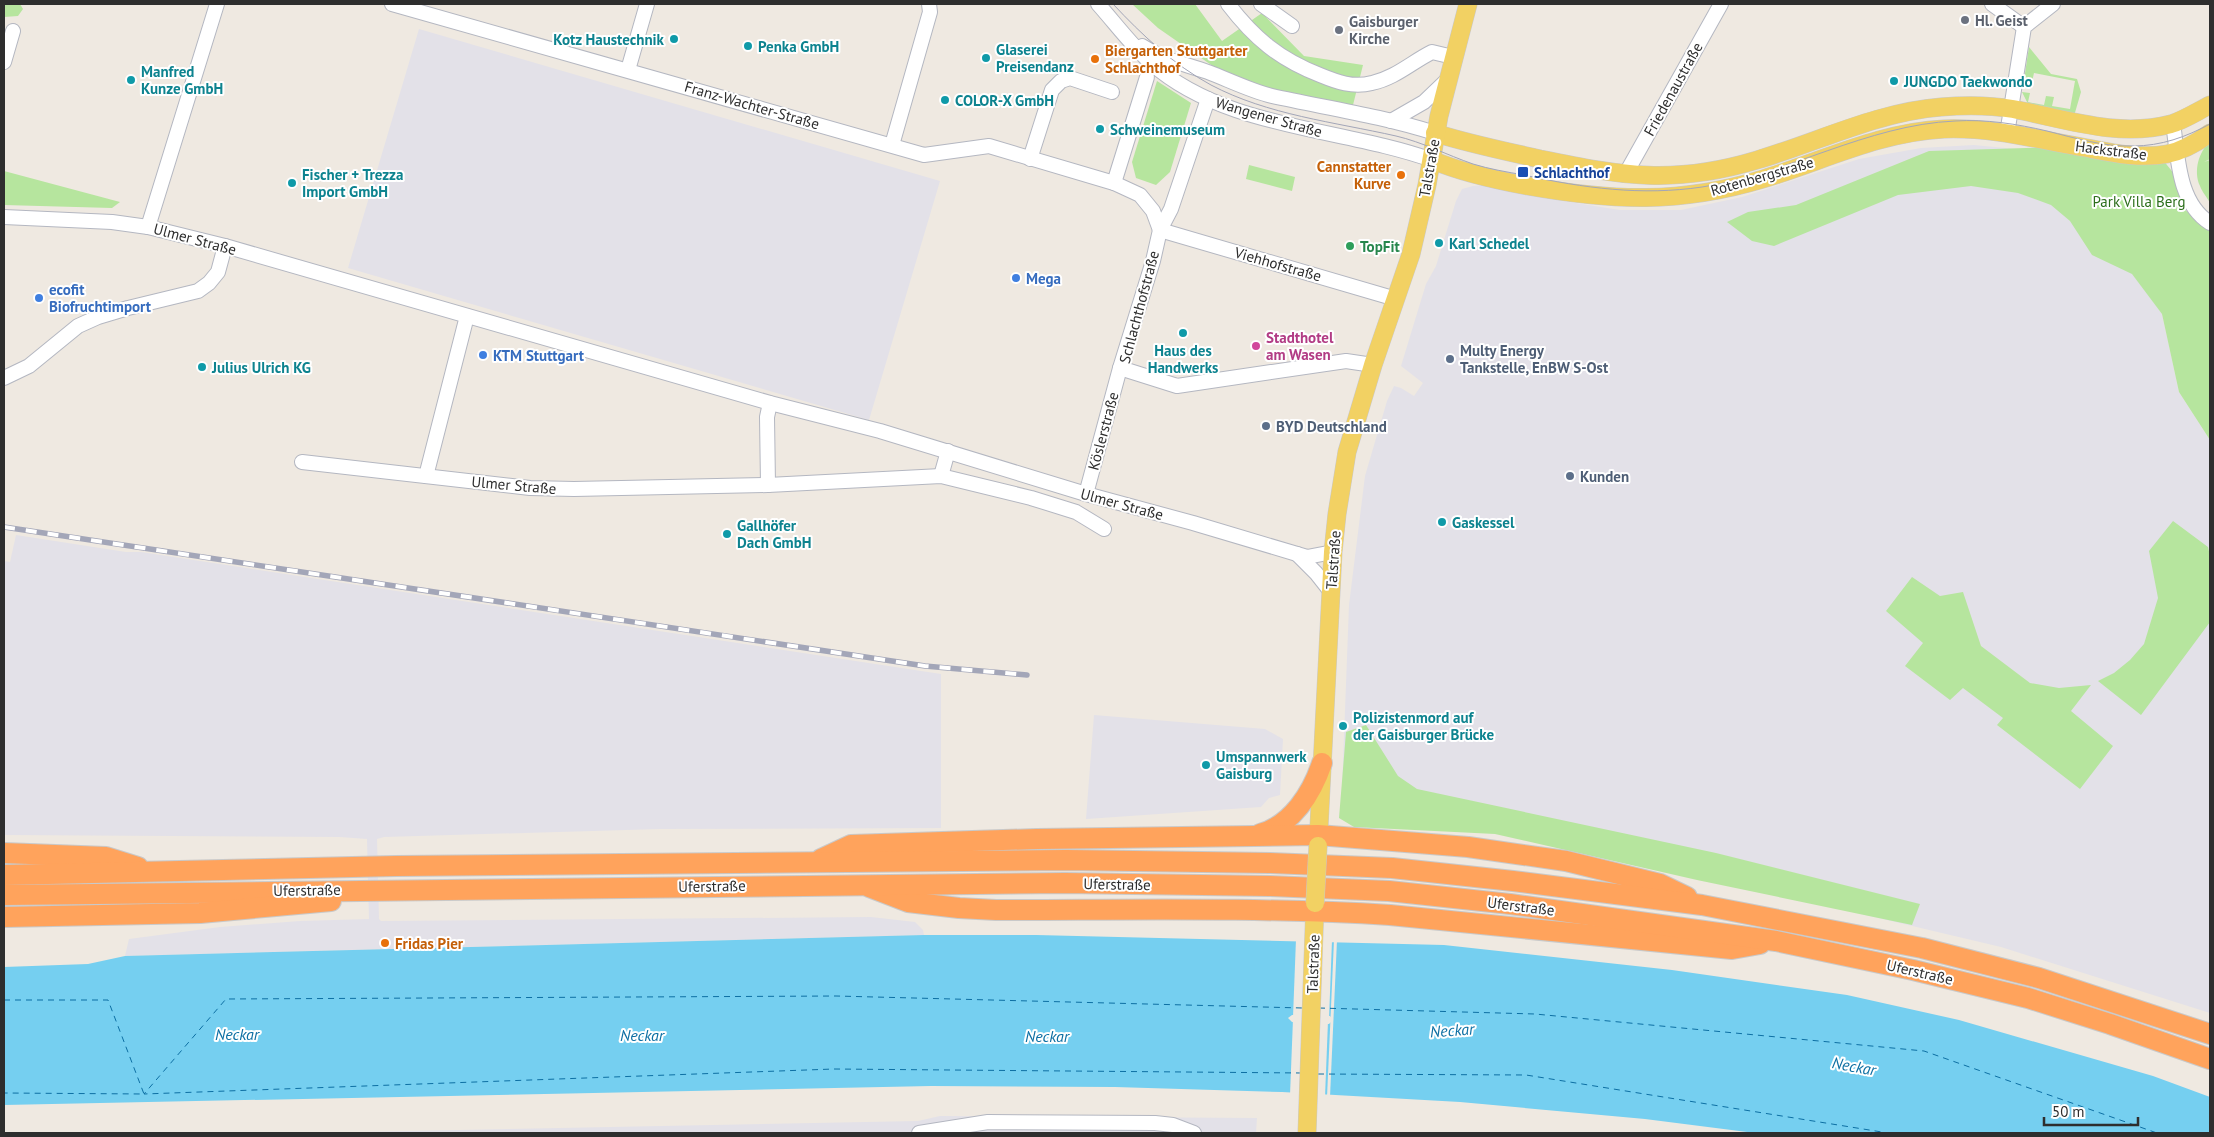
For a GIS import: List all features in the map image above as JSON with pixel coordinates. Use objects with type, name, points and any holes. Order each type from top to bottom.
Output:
[{"type":"highway","points":[[1254,836],[1274,828],[1297,809],[1314,784],[1322,763]]},
{"type":"highway","points":[[815,861],[851,846],[1037,839],[1254,836],[1318,841],[1468,847],[1566,861],[1660,884],[1702,905]]},
{"type":"highway","points":[[4,853],[106,857],[154,872]]},
{"type":"highway","name":"Uferstraße","points":[[4,875],[396,866],[815,861],[1066,860],[1270,863],[1392,868],[1513,880],[1702,905],[1922,948],[2039,978],[2210,1034]]},
{"type":"highway","name":"Uferstraße","points":[[4,894],[1075,883],[1270,886],[1389,891],[1510,904],[1776,941],[1913,970],[2028,998],[2210,1059]]},
{"type":"highway","points":[[858,884],[908,902],[959,908],[996,910],[1315,911],[1390,914],[1732,949],[1776,941]]},
{"type":"highway","points":[[10,917],[225,912],[313,903],[397,890]]},
{"type":"main road","name":"Talstraße","points":[[1306,1133],[1318,841],[1333,552],[1347,452],[1373,365],[1411,254],[1432,160],[1435,133],[1468,4]]},
{"type":"main road","name":"Hackstraße","points":[[2080,123],[2130,129],[2172,123],[2210,105]]},
{"type":"main road","name":"Rotenbergstraße","points":[[1435,133],[1480,146],[1625,175],[1688,176],[1765,158],[1868,122],[1900,113],[1941,107],[2010,109],[2080,123]]},
{"type":"main road","name":"Rotenbergstraße","points":[[1432,160],[1472,175],[1554,190],[1606,198],[1650,199],[1726,189],[1876,140],[1943,129],[1963,129],[2008,134]]},
{"type":"main road","name":"Hackstraße","points":[[2008,134],[2116,153],[2156,155],[2178,151],[2210,133]]},
{"type":"street","points":[[148,227],[217,4]]},
{"type":"street","name":"Franz-Wachter-Straße","points":[[392,4],[924,155],[988,146],[1114,184]]},
{"type":"street","points":[[628,70],[647,4]]},
{"type":"street","points":[[892,146],[930,12],[929,4]]},
{"type":"street","name":"Wangener Straße","points":[[1098,4],[1151,63],[1189,89],[1208,99],[1284,124],[1395,148],[1432,160]]},
{"type":"street","points":[[1228,4],[1246,28],[1266,46],[1286,60],[1303,69],[1348,85],[1370,84],[1390,77],[1432,52],[1453,57]]},
{"type":"street","points":[[1260,4],[1292,26]]},
{"type":"street","name":"Friedenaustraße","points":[[1625,175],[1721,4]]},
{"type":"street","points":[[1992,4],[2024,27]]},
{"type":"street","points":[[2008,134],[2010,109],[2024,27],[2053,4]]},
{"type":"street","points":[[4,62],[13,31]]},
{"type":"street","name":"Wangener Straße","points":[[1126,36],[1156,55],[1270,95],[1391,121],[1435,133]]},
{"type":"street","points":[[1114,184],[1147,77]]},
{"type":"street","points":[[1030,159],[1052,90],[1056,85],[1070,78],[1112,92]]},
{"type":"street","points":[[1391,121],[1424,102],[1448,79]]},
{"type":"street","name":"Schlachthofstraße","points":[[1208,99],[1171,209],[1160,230],[1153,261],[1120,368],[1177,386],[1346,361],[1373,365]]},
{"type":"street","points":[[2172,123],[2187,197],[2198,216],[2210,223]]},
{"type":"street","name":"Schlachthofstraße","points":[[1114,184],[1140,196],[1153,211],[1160,230]]},
{"type":"street","name":"Ulmer Straße","points":[[4,217],[112,222],[148,227],[225,246],[770,403],[880,431],[1086,494],[1193,523],[1296,554],[1308,557],[1333,552]]},
{"type":"street","name":"Viehhofstraße","points":[[1160,230],[1396,299]]},
{"type":"street","points":[[4,378],[28,366],[78,326],[128,308],[198,291],[209,283],[218,272],[225,246]]},
{"type":"street","points":[[426,476],[467,316]]},
{"type":"street","name":"Köslerstraße","points":[[1086,494],[1120,368]]},
{"type":"street","points":[[768,485],[767,417],[770,403]]},
{"type":"street","points":[[941,476],[948,452]]},
{"type":"street","name":"Ulmer Straße","points":[[302,462],[530,488],[574,489],[768,485],[941,476],[1076,512],[1104,529]]},
{"type":"street","name":"Ulmer Straße","points":[[1296,554],[1316,573],[1331,592]]},
{"type":"street","points":[[919,1133],[988,1122],[1173,1125],[1194,1133]]},
{"type":"shaded area","points":[[419,29],[940,181],[869,420],[348,268]]},
{"type":"shaded area","points":[[1974,145],[2057,153],[2162,314],[2179,392],[2210,440],[2210,1013],[2001,947],[1662,867],[1492,831],[1341,816],[1349,605],[1365,476],[1387,401],[1394,386],[1414,396],[1423,383],[1401,366],[1426,284],[1436,266],[1456,201],[1462,189],[1488,185],[1531,196],[1620,210],[1681,210],[1742,197],[1859,159],[1921,148]]},
{"type":"shaded area","points":[[16,535],[126,552],[141,552],[941,674],[941,828],[660,829],[384,837],[377,839],[379,919],[381,921],[871,917],[915,922],[923,930],[924,935],[125,956],[129,939],[220,927],[300,921],[369,919],[367,839],[340,837],[4,835],[4,561],[10,562]]},
{"type":"shaded area","points":[[1094,715],[1265,729],[1283,739],[1280,795],[1269,798],[1261,807],[1086,819]]},
{"type":"shaded area","points":[[940,1116],[1257,1118],[1256,1133],[306,1133],[918,1121]]},
{"type":"green space","points":[[4,4],[20,4],[23,9],[18,16],[4,17]]},
{"type":"green space","points":[[1132,4],[1195,4],[1222,41],[1262,13],[1304,56],[1363,65],[1352,109],[1230,78],[1158,28]]},
{"type":"green space","points":[[2029,47],[2051,74],[2077,79],[2081,92],[2074,116],[2028,104],[2022,92],[2030,93],[2028,102],[2044,105],[2046,96],[2054,97],[2052,106],[2070,109],[2075,81],[2034,73],[2032,82],[2024,80]]},
{"type":"green space","points":[[1157,81],[1191,103],[1170,172],[1156,185],[1136,178],[1132,162]]},
{"type":"green space","points":[[2210,142],[2210,159],[2204,162],[2210,160],[2210,203],[2198,180],[2197,168],[2200,156]]},
{"type":"green space","name":"Park Villa Berg","points":[[2055,147],[2163,160],[2175,175],[2184,209],[2210,230],[2210,440],[2179,392],[2162,314],[2132,274],[2092,255],[2070,221],[2051,205],[2018,193],[1971,186],[1898,195],[1774,246],[1752,241],[1727,222],[1748,212],[1796,205],[1929,151]]},
{"type":"green space","points":[[1249,165],[1295,177],[1292,191],[1246,179]]},
{"type":"green space","points":[[4,171],[120,202],[112,208],[4,205]]},
{"type":"green space","points":[[2173,521],[2208,547],[2210,556],[2210,622],[2141,715],[2098,681],[2114,673],[2130,660],[2144,644],[2158,598],[2149,551]]},
{"type":"green space","points":[[1912,577],[1940,596],[1963,592],[1981,646],[2030,683],[2059,688],[2091,685],[2071,711],[2113,746],[2080,789],[1997,725],[2003,718],[1963,688],[1950,700],[1905,666],[1923,643],[1886,611]]},
{"type":"green space","points":[[1366,725],[1398,776],[1417,789],[1716,853],[1920,904],[1912,925],[1697,880],[1495,834],[1354,827],[1339,818],[1346,732]]},
{"type":"water","name":"Neckar","points":[[924,935],[1036,935],[1444,945],[1672,970],[1847,995],[1959,1020],[2153,1076],[2210,1097],[2210,1133],[1755,1133],[1645,1119],[1460,1102],[1282,1092],[1115,1087],[931,1086],[4,1105],[4,967],[88,964],[125,956]],"holes":[[[1292,1015],[1330,1016],[1333,1020],[1329,1024],[1292,1022],[1288,1018]]]},
{"type":"pier","points":[[1296,939],[1332,940],[1329,1019],[1293,1017]]},
{"type":"pier","points":[[1334,940],[1337,940],[1330,1097],[1327,1097]]},
{"type":"pier","points":[[1293,1019],[1328,1021],[1325,1097],[1290,1095]]},
{"type":"ferry route","points":[[1302,1008],[836,996],[226,999],[144,1094],[834,1069],[1302,1073]]},
{"type":"ferry route","points":[[4,1000],[108,1000],[144,1094],[4,1093]]},
{"type":"ferry route","points":[[1319,1008],[1535,1014],[1924,1051],[2157,1133]]},
{"type":"ferry route","points":[[1318,1074],[1526,1075],[1888,1133]]},
{"type":"tram line","points":[[1113,4],[1135,27],[1171,59],[1211,85],[1255,104],[1278,111],[1406,139],[1485,167],[1590,187],[1657,191],[1680,190],[1734,181],[1859,140],[1922,124],[1955,121],[1990,121],[2047,131],[2090,142],[2122,146],[2143,146],[2163,142],[2182,137],[2210,124]]},
{"type":"railway","points":[[4,527],[925,666],[1027,675]]},
{"type":"place","name":"Hl. Geist","points":[[1965,20]]},
{"type":"place","name":"Gaisburger Kirche","points":[[1339,30]]},
{"type":"place","name":"Kotz Haustechnik","points":[[674,39]]},
{"type":"place","name":"Penka GmbH","points":[[748,46]]},
{"type":"place","name":"Glaserei Preisendanz","points":[[986,58]]},
{"type":"place","name":"Biergarten Stuttgarter Schlachthof","points":[[1095,59]]},
{"type":"place","name":"Manfred Kunze GmbH","points":[[131,80]]},
{"type":"place","name":"JUNGDO Taekwondo","points":[[1894,81]]},
{"type":"place","name":"COLOR-X GmbH","points":[[945,100]]},
{"type":"place","name":"Schweinemuseum","points":[[1100,129]]},
{"type":"place","name":"Schlachthof","points":[[1523,172]]},
{"type":"place","name":"Cannstatter Kurve","points":[[1401,175]]},
{"type":"place","name":"Fischer + Trezza Import GmbH","points":[[292,183]]},
{"type":"place","name":"Karl Schedel","points":[[1439,243]]},
{"type":"place","name":"TopFit","points":[[1350,246]]},
{"type":"place","name":"Mega","points":[[1016,278]]},
{"type":"place","name":"ecofit Biofruchtimport","points":[[39,298]]},
{"type":"place","name":"Haus des Handwerks","points":[[1183,333]]},
{"type":"place","name":"Stadthotel am Wasen","points":[[1256,346]]},
{"type":"place","name":"KTM Stuttgart","points":[[483,355]]},
{"type":"place","name":"Multy Energy Tankstelle, EnBW S-Ost","points":[[1450,359]]},
{"type":"place","name":"Julius Ulrich KG","points":[[202,367]]},
{"type":"place","name":"BYD Deutschland","points":[[1266,426]]},
{"type":"place","name":"Kunden","points":[[1570,476]]},
{"type":"place","name":"Gaskessel","points":[[1442,522]]},
{"type":"place","name":"Gallhöfer Dach GmbH","points":[[727,534]]},
{"type":"place","name":"Polizistenmord auf der Gaisburger Brücke","points":[[1343,726]]},
{"type":"place","name":"Umspannwerk Gaisburg","points":[[1206,765]]},
{"type":"place","name":"Fridas Pier","points":[[385,943]]}]
